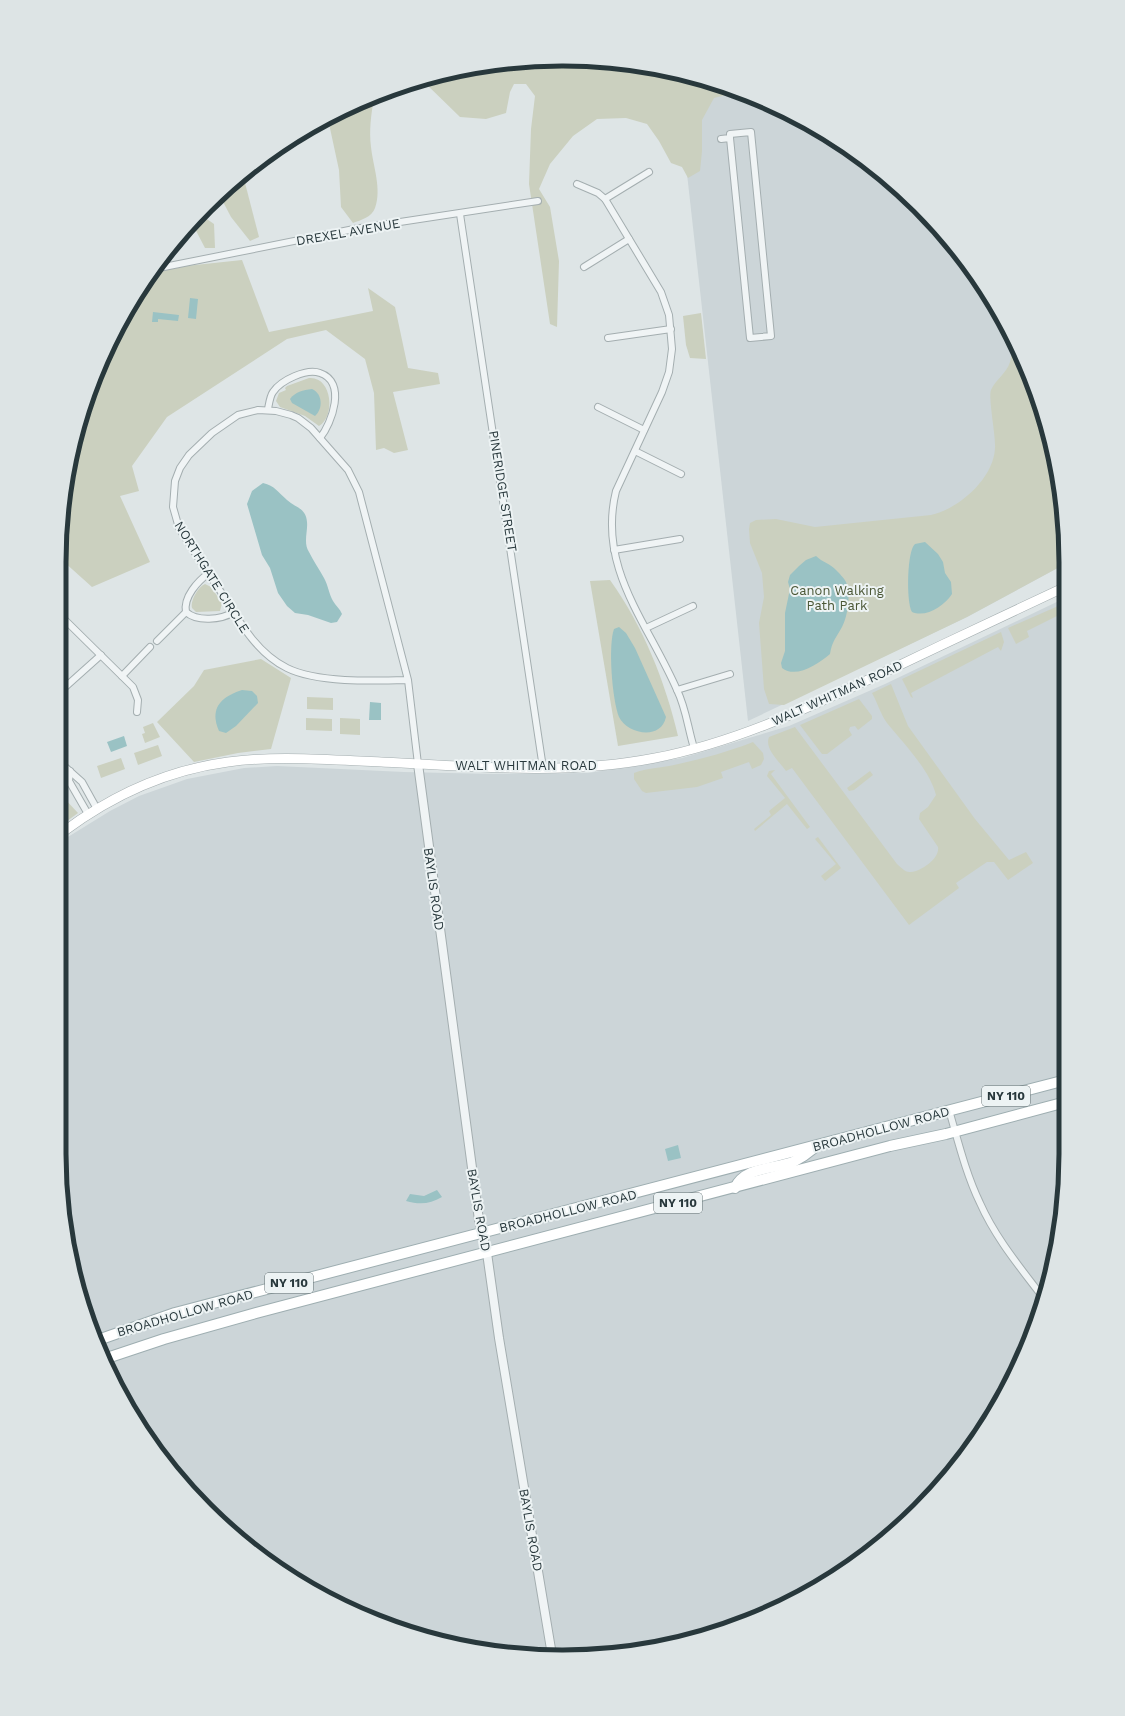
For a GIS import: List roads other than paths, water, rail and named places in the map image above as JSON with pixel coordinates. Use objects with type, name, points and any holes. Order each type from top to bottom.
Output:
[{"type":"main road","name":"WALT WHITMAN ROAD","points":[[66,830],[88,814],[134,790],[164,778],[226,762],[281,758],[490,768],[543,768],[602,765],[655,758],[757,729],[836,695],[1059,589]]},
{"type":"main road","name":"BROADHOLLOW ROAD","points":[[102,1339],[175,1314],[1059,1082]]},
{"type":"main road","name":"BROADHOLLOW ROAD","points":[[110,1357],[211,1325],[890,1146],[956,1131],[1059,1104]]},
{"type":"main road","points":[[735,1188],[745,1176],[804,1157],[815,1147]]},
{"type":"street","points":[[751,132],[771,336],[750,338],[730,138],[730,134],[751,132]]},
{"type":"street","points":[[721,139],[730,138]]},
{"type":"street","points":[[605,199],[649,172]]},
{"type":"street","points":[[577,184],[598,193],[605,199],[661,292],[669,315],[672,349],[669,372],[616,491],[612,508],[611,533],[618,567],[646,628],[678,690],[694,748]]},
{"type":"street","name":"DREXEL AVENUE","points":[[164,267],[354,229],[460,214],[538,200]]},
{"type":"street","name":"PINERIDGE STREET","points":[[460,214],[543,768]]},
{"type":"street","points":[[584,267],[629,239]]},
{"type":"street","points":[[608,338],[671,329]]},
{"type":"street","points":[[268,409],[273,392],[278,386],[302,374],[310,372],[320,373],[326,376],[333,385],[335,402],[332,418],[326,431],[320,438]]},
{"type":"street","points":[[598,407],[644,430]]},
{"type":"street","name":"NORTHGATE CIRCLE","points":[[408,680],[318,677],[288,669],[266,654],[254,642],[179,528],[175,517],[173,493],[175,481],[180,468],[189,455],[212,433],[238,415],[250,411],[268,409],[298,418],[311,428],[348,470],[359,492],[408,680],[418,764]]},
{"type":"street","points":[[635,451],[681,474]]},
{"type":"street","points":[[614,550],[680,539]]},
{"type":"street","points":[[209,574],[200,580],[190,593],[185,603],[186,612],[195,618],[214,618],[227,616],[234,612]]},
{"type":"street","points":[[646,628],[693,606]]},
{"type":"street","points":[[157,641],[186,612]]},
{"type":"street","points":[[66,621],[133,687],[138,700],[137,712]]},
{"type":"street","points":[[122,676],[150,647]]},
{"type":"street","points":[[66,687],[101,656]]},
{"type":"street","points":[[678,690],[730,674]]},
{"type":"street","name":"BAYLIS ROAD","points":[[418,764],[473,1182],[487,1253],[499,1338],[551,1650]]},
{"type":"street","points":[[66,768],[82,782],[97,809]]},
{"type":"street","points":[[70,771],[69,781],[88,814]]},
{"type":"street","points":[[950,1110],[972,1184],[983,1210],[1006,1249],[1039,1292]]},
{"type":"water","points":[[190,298],[198,299],[196,319],[188,318]]},
{"type":"water","points":[[153,312],[179,315],[178,321],[158,319],[158,322],[152,322]]},
{"type":"water","points":[[312,389],[316,391],[321,402],[318,413],[315,416],[292,403],[290,399],[300,392]]},
{"type":"water","points":[[263,483],[273,488],[305,514],[307,522],[306,545],[325,581],[333,601],[342,614],[337,622],[331,623],[308,615],[295,613],[287,606],[278,593],[270,568],[262,555],[247,504],[252,491]]},
{"type":"water","points":[[925,542],[938,554],[943,562],[945,573],[951,582],[952,594],[940,607],[929,612],[917,613],[912,612],[909,598],[908,576],[910,556],[912,548],[915,544]]},
{"type":"water","points":[[816,556],[834,568],[846,582],[849,599],[846,617],[833,643],[830,654],[807,669],[794,672],[788,671],[782,668],[781,663],[785,651],[785,613],[790,589],[788,582],[790,575],[799,566],[806,560]]},
{"type":"water","points":[[619,627],[626,633],[635,648],[666,717],[663,725],[658,730],[651,732],[636,731],[629,728],[619,717],[614,698],[611,647],[614,629]]},
{"type":"water","points":[[242,690],[252,691],[257,696],[258,703],[236,726],[226,733],[219,731],[215,716],[219,704],[228,696]]},
{"type":"water","points":[[370,702],[381,703],[381,720],[369,720]]},
{"type":"water","points":[[124,736],[127,746],[111,752],[107,742]]},
{"type":"water","points":[[678,1145],[681,1158],[668,1161],[665,1149]]},
{"type":"water","points":[[437,1190],[442,1197],[433,1201],[416,1203],[406,1201],[410,1194],[424,1196]]},
{"type":"park label","name":"Canon Walking Path Park","points":[[837,598]]}]
